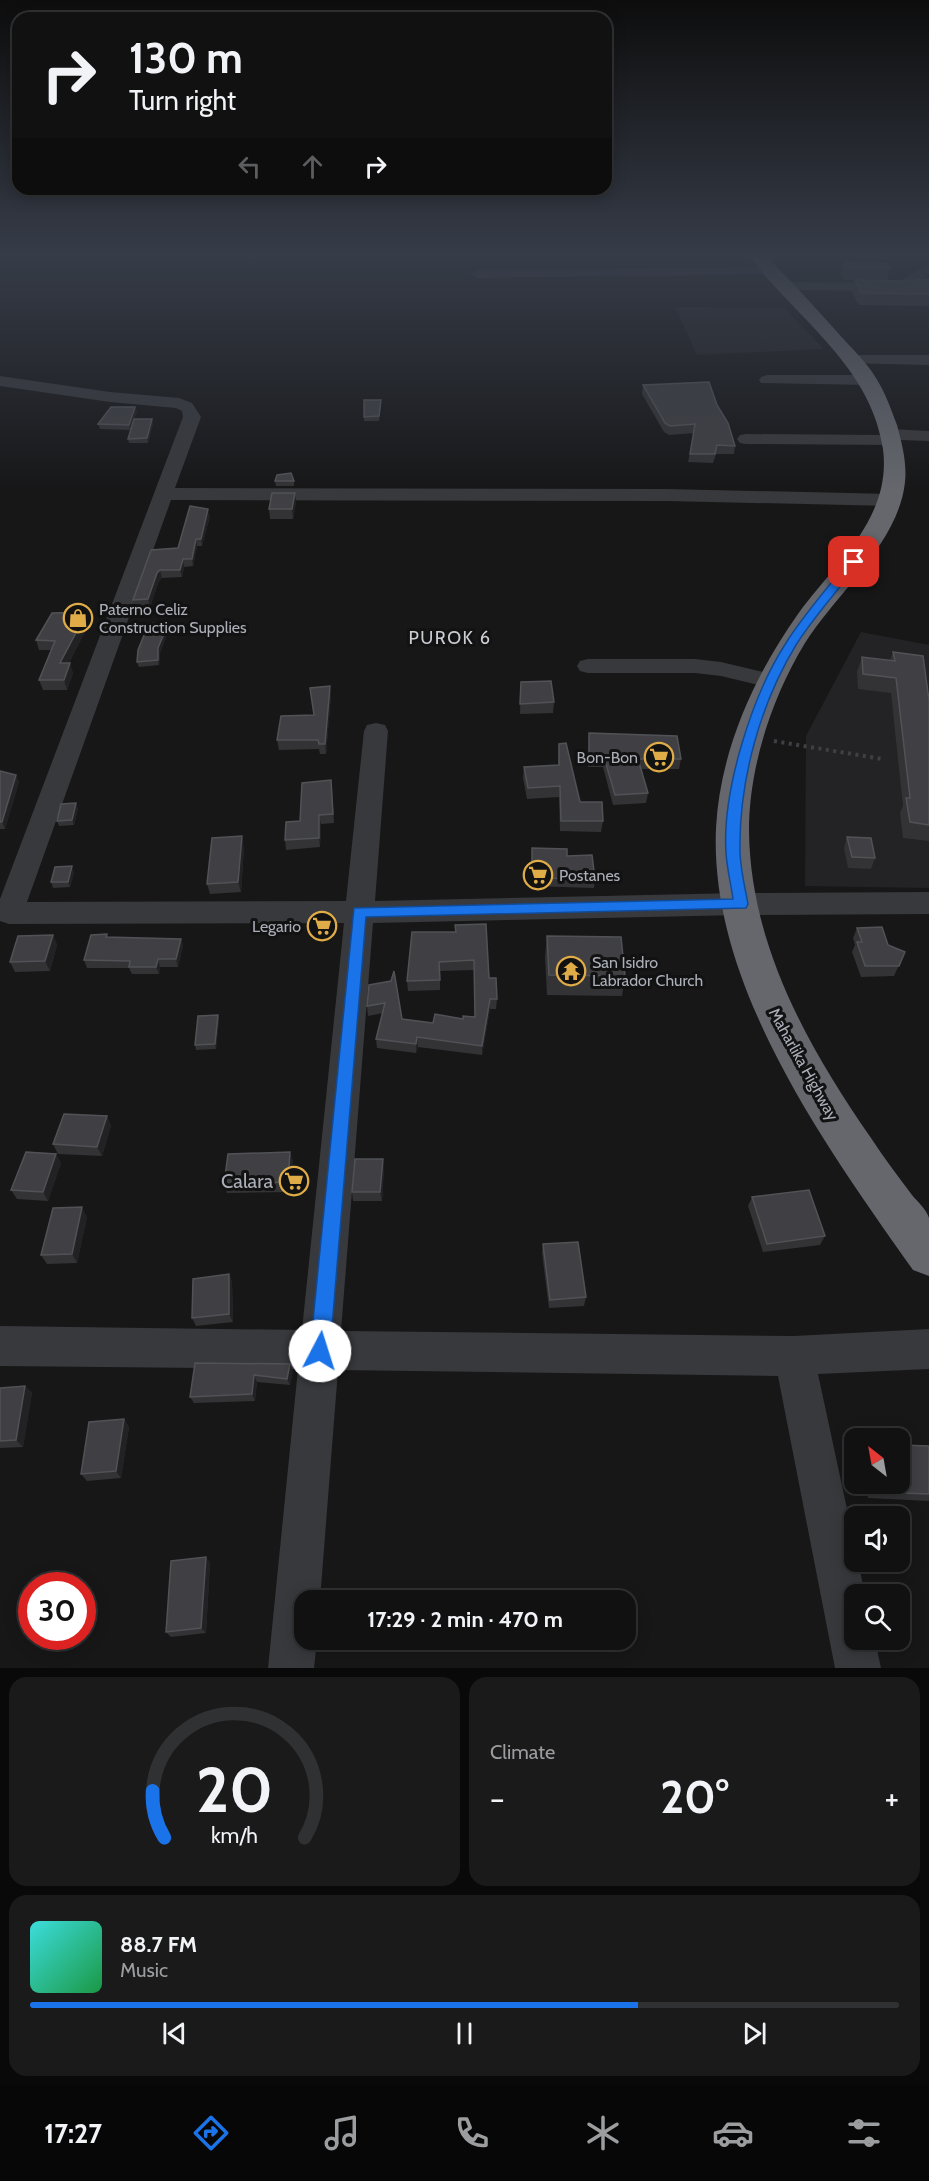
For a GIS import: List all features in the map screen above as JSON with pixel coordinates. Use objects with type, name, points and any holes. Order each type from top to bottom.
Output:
[{"type":"highway","name":"Maharlika Highway","points":[[829,335],[861,372],[891,437],[896,458],[896,477],[883,521],[869,543],[791,644],[771,681],[750,736],[735,808],[733,852],[741,904],[753,955],[772,1008],[805,1071],[860,1158],[929,1254]]},
{"type":"street","points":[[766,380],[861,372],[929,360]]},
{"type":"street","points":[[861,372],[929,375]]},
{"type":"street","points":[[0,381],[187,406],[191,410],[192,417],[4,922],[741,904],[929,903]]},
{"type":"street","points":[[746,439],[929,436]]},
{"type":"street","points":[[163,494],[655,495],[891,500]]},
{"type":"street","points":[[588,666],[695,666],[721,669],[771,681]]},
{"type":"street","points":[[291,1668],[376,731]]},
{"type":"street","points":[[0,1346],[794,1356],[929,1349]]},
{"type":"street","points":[[794,1356],[858,1668]]},
{"type":"path","points":[[774,741],[882,759]]},
{"type":"shaded area","points":[[688,335],[810,335],[824,349],[697,355]]},
{"type":"shaded area","points":[[861,632],[929,645],[929,888],[805,886],[806,736]]},
{"type":"building","points":[[709,382],[717,405],[728,423],[735,446],[717,445],[715,454],[690,454],[695,424],[670,426],[665,423],[643,385]]},
{"type":"building","points":[[364,400],[381,400],[379,416],[364,417]]},
{"type":"building","points":[[111,407],[135,407],[129,425],[98,424]]},
{"type":"building","points":[[134,419],[152,419],[147,438],[128,439]]},
{"type":"building","points":[[291,473],[294,481],[275,481],[277,475]]},
{"type":"building","points":[[272,493],[295,493],[292,509],[269,509]]},
{"type":"building","points":[[190,506],[208,509],[201,539],[196,539],[192,559],[183,559],[180,570],[160,570],[148,599],[133,600],[151,550],[178,548]]},
{"type":"building","points":[[87,612],[60,663],[70,663],[64,680],[39,680],[55,641],[36,640],[52,613]]},
{"type":"building","points":[[149,623],[168,624],[158,648],[158,660],[137,662],[138,650]]},
{"type":"building","points":[[893,652],[923,656],[929,700],[929,825],[910,822],[906,798],[910,798],[896,678],[863,674],[862,657],[895,661]]},
{"type":"building","points":[[551,681],[554,702],[520,704],[521,682]]},
{"type":"building","points":[[330,686],[325,744],[319,744],[318,740],[277,740],[281,716],[314,715],[310,688]]},
{"type":"building","points":[[589,733],[677,736],[681,759],[638,759],[648,793],[615,795],[604,757],[589,757]]},
{"type":"building","points":[[566,743],[580,802],[602,802],[603,821],[561,821],[560,786],[528,788],[524,767],[559,765],[559,744]]},
{"type":"building","points":[[0,771],[16,775],[2,822],[0,822]]},
{"type":"building","points":[[331,780],[333,814],[319,815],[319,838],[285,840],[286,822],[300,821],[302,783]]},
{"type":"building","points":[[76,803],[72,820],[57,821],[61,804]]},
{"type":"building","points":[[242,836],[238,882],[207,884],[212,838]]},
{"type":"building","points":[[847,837],[871,838],[875,858],[852,857]]},
{"type":"building","points":[[532,848],[567,849],[567,856],[592,855],[595,879],[532,878]]},
{"type":"building","points":[[72,866],[68,882],[51,882],[55,867]]},
{"type":"building","points":[[486,924],[489,978],[496,978],[497,999],[490,999],[482,1046],[417,1037],[416,1044],[376,1039],[385,1003],[367,1006],[369,985],[391,981],[394,971],[402,1019],[433,1023],[435,1014],[463,1019],[463,1016],[475,1017],[474,960],[439,962],[440,980],[407,981],[412,932],[456,932],[455,925]]},
{"type":"building","points":[[882,927],[888,945],[905,952],[899,966],[865,966],[857,942],[862,942],[857,928]]},
{"type":"building","points":[[107,934],[106,937],[181,939],[176,959],[158,959],[156,967],[129,967],[130,961],[84,960],[91,935]]},
{"type":"building","points":[[53,935],[45,961],[10,962],[18,936]]},
{"type":"building","points":[[547,936],[621,937],[625,976],[549,975]]},
{"type":"building","points":[[218,1015],[215,1044],[195,1045],[198,1016]]},
{"type":"building","points":[[64,1114],[107,1116],[97,1147],[53,1144]]},
{"type":"building","points":[[26,1152],[56,1154],[43,1192],[11,1190]]},
{"type":"building","points":[[290,1152],[288,1182],[224,1184],[228,1154]]},
{"type":"building","points":[[355,1159],[383,1159],[380,1192],[352,1192]]},
{"type":"building","points":[[809,1190],[825,1236],[767,1244],[752,1197]]},
{"type":"building","points":[[82,1207],[72,1254],[41,1255],[53,1208]]},
{"type":"building","points":[[578,1242],[586,1297],[550,1300],[543,1244]]},
{"type":"building","points":[[229,1274],[229,1314],[192,1318],[193,1279]]},
{"type":"building","points":[[195,1363],[290,1364],[287,1379],[254,1375],[252,1394],[190,1397]]},
{"type":"building","points":[[25,1386],[16,1440],[0,1441],[0,1388]]},
{"type":"building","points":[[124,1419],[116,1471],[81,1474],[89,1422]]},
{"type":"building","points":[[910,1445],[929,1446],[929,1494],[910,1493]]},
{"type":"building","points":[[206,1557],[201,1628],[166,1632],[171,1561]]},
{"type":"place","name":"Paterno Celiz Construction Supplies","points":[[78,618]]},
{"type":"place","name":"Bon-Bon","points":[[659,757]]},
{"type":"place","name":"Postanes","points":[[538,875]]},
{"type":"place","name":"Legario","points":[[322,926]]},
{"type":"place","name":"San Isidro Labrador Church","points":[[571,971]]},
{"type":"place","name":"Calara","points":[[294,1181]]},
{"type":"district","name":"PUROK 6","points":[[450,638]]},
{"type":"route","points":[[320,1351],[359,912],[741,904],[733,852],[735,808],[750,736],[771,681],[791,644],[854,562]]}]
